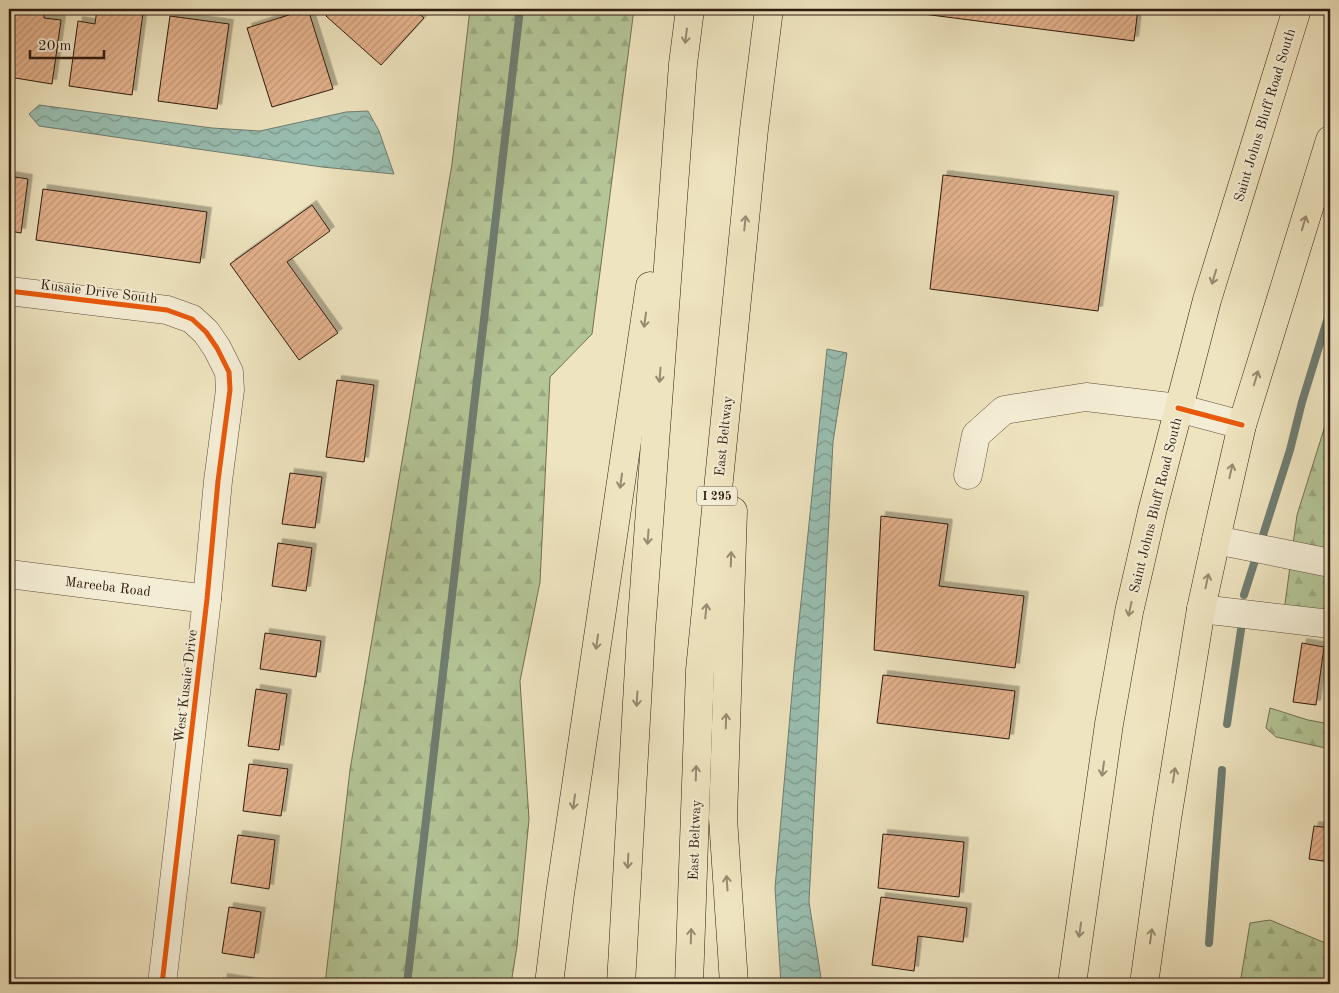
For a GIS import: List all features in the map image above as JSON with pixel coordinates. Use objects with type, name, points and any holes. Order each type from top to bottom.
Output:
[{"type":"main road","points":[[549,984],[690,9]]},
{"type":"main road","name":"East Beltway","points":[[690,984],[700,670],[754,130],[769,9]]},
{"type":"main road","name":"Saint Johns Bluff Road South","points":[[1072,984],[1109,724],[1129,612],[1152,512],[1207,300],[1297,9]]},
{"type":"main road","points":[[621,984],[641,632],[683,64]]},
{"type":"main road","points":[[1144,984],[1167,818],[1201,609],[1216,540],[1242,425],[1330,140]]},
{"type":"main road","points":[[734,984],[723,818],[741,263]]},
{"type":"street","name":"Kusaie Drive South","points":[[9,291],[168,310],[192,319],[206,332],[217,348],[229,372],[230,390]]},
{"type":"street","name":"West Kusaie Drive","points":[[162,984],[207,599],[218,481],[230,390]]},
{"type":"street","points":[[968,475],[976,435],[1004,410],[1086,397],[1178,408],[1242,425]]},
{"type":"street","points":[[1216,540],[1329,558]]},
{"type":"street","name":"Mareeba Road","points":[[9,574],[207,599]]},
{"type":"street","points":[[1201,609],[1330,624]]},
{"type":"green space","points":[[470,9],[634,9],[592,334],[550,377],[540,582],[520,681],[529,819],[517,946],[511,984],[325,984],[350,770],[452,164]]},
{"type":"green space","points":[[1330,410],[1330,617],[1284,611],[1297,515]]},
{"type":"green space","points":[[1270,708],[1308,720],[1330,724],[1330,749],[1276,737],[1266,728]]},
{"type":"green space","points":[[1270,920],[1330,945],[1330,984],[1240,984],[1250,923]]},
{"type":"water","points":[[39,105],[212,128],[260,131],[346,112],[368,111],[379,131],[394,174],[322,167],[39,126],[29,114]]},
{"type":"water","points":[[827,349],[847,353],[833,442],[809,902],[822,984],[781,984],[775,888],[794,670]]},
{"type":"building","points":[[11,9],[45,9],[44,18],[61,20],[52,84],[9,77],[9,13]]},
{"type":"building","points":[[97,9],[143,13],[132,95],[69,86],[78,21],[95,24]]},
{"type":"building","points":[[308,9],[333,89],[272,107],[247,28]]},
{"type":"building","points":[[332,9],[413,9],[424,18],[381,65],[326,16]]},
{"type":"building","points":[[924,9],[1138,9],[1134,41],[923,14]]},
{"type":"building","points":[[170,16],[229,24],[217,109],[158,101]]},
{"type":"building","points":[[943,175],[1114,196],[1098,311],[930,289]]},
{"type":"building","points":[[9,176],[28,179],[21,233],[9,231]]},
{"type":"building","points":[[43,189],[207,212],[200,263],[36,240]]},
{"type":"building","points":[[312,205],[330,231],[287,262],[338,333],[299,360],[230,264]]},
{"type":"building","points":[[337,380],[374,385],[364,462],[326,457]]},
{"type":"building","points":[[290,473],[322,477],[315,528],[282,524]]},
{"type":"building","points":[[881,516],[948,524],[939,586],[1024,596],[1015,668],[874,650]]},
{"type":"building","points":[[278,543],[312,548],[306,591],[272,586]]},
{"type":"building","points":[[265,633],[321,641],[316,677],[260,669]]},
{"type":"building","points":[[1302,643],[1324,647],[1316,705],[1293,702]]},
{"type":"building","points":[[883,675],[1015,691],[1009,739],[877,723]]},
{"type":"building","points":[[256,689],[287,694],[279,750],[248,746]]},
{"type":"building","points":[[249,764],[288,769],[281,816],[243,811]]},
{"type":"building","points":[[1314,826],[1330,828],[1330,862],[1309,859]]},
{"type":"building","points":[[883,834],[964,842],[959,897],[878,888]]},
{"type":"building","points":[[238,835],[275,840],[269,889],[231,883]]},
{"type":"building","points":[[881,897],[967,908],[963,942],[918,936],[914,971],[872,965]]},
{"type":"building","points":[[229,907],[261,912],[254,958],[222,953]]},
{"type":"building","points":[[223,978],[255,983],[222,984]]},
{"type":"waterway","points":[[407,984],[520,9]]},
{"type":"waterway","points":[[1244,595],[1290,450],[1302,402],[1330,311]]},
{"type":"waterway","points":[[1227,724],[1242,623]]},
{"type":"waterway","points":[[1209,943],[1222,770]]},
{"type":"cycle path","points":[[9,291],[167,310],[192,319],[206,332],[217,348],[229,372],[230,390],[218,481],[207,599],[162,984]]},
{"type":"cycle path","points":[[1178,408],[1242,425]]}]
